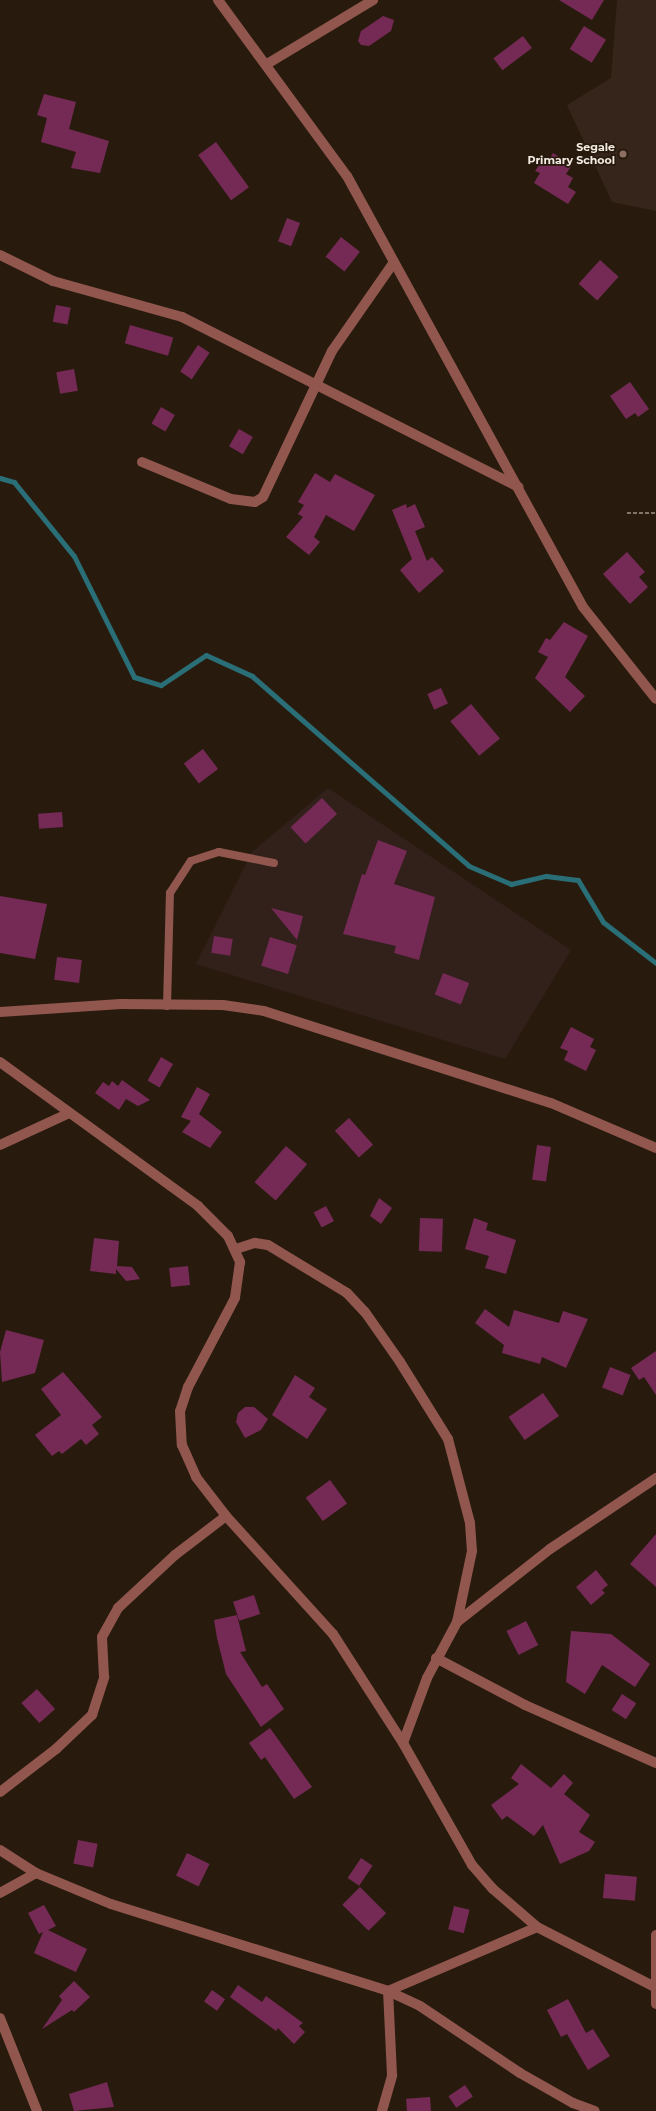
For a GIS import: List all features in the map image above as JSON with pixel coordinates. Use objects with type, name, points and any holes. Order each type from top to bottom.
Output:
[{"type":"street","points":[[218,0],[267,64],[347,176],[583,607],[656,699]]},
{"type":"street","points":[[267,64],[373,0]]},
{"type":"street","points":[[0,255],[53,281],[182,317],[315,386],[518,487]]},
{"type":"street","points":[[142,462],[231,499],[255,502],[271,486],[315,386],[345,330],[394,262]]},
{"type":"street","points":[[0,1012],[121,1004],[167,1006],[223,1005],[307,1023],[551,1103],[656,1148]]},
{"type":"street","points":[[0,1062],[68,1114],[198,1206],[223,1230],[236,1249],[240,1262],[235,1298],[188,1387],[180,1411],[182,1445],[187,1460],[226,1516],[333,1634],[403,1743],[472,1865],[493,1889],[537,1927],[655,1986]]},
{"type":"street","points":[[0,1145],[68,1114]]},
{"type":"street","points":[[236,1249],[254,1243],[268,1245],[346,1293],[365,1312],[444,1432],[462,1485],[472,1551],[457,1622],[436,1658],[403,1743]]},
{"type":"street","points":[[457,1622],[539,1557],[656,1478]]},
{"type":"street","points":[[0,1792],[56,1749],[92,1715],[104,1677],[102,1637],[118,1608],[175,1555],[226,1516]]},
{"type":"street","points":[[436,1658],[525,1705],[656,1763]]},
{"type":"street","points":[[0,1850],[36,1873],[111,1904],[388,1991],[420,2006],[520,2073],[573,2103],[595,2111]]},
{"type":"street","points":[[0,1893],[36,1873]]},
{"type":"street","points":[[388,1991],[537,1927]]},
{"type":"street","points":[[656,1935],[656,2004]]},
{"type":"street","points":[[382,2111],[392,2075],[388,1991]]},
{"type":"street","points":[[0,2018],[37,2111]]},
{"type":"lane","points":[[167,1006],[170,893],[191,861],[219,852],[274,863]]},
{"type":"path","points":[[627,513],[656,513]]},
{"type":"shaded area","name":"Segale Primary School","points":[[617,0],[656,0],[656,211],[612,202],[567,105],[611,78]]},
{"type":"shaded area","points":[[328,788],[571,950],[505,1059],[196,964],[252,852]]},
{"type":"building","points":[[559,0],[604,0],[592,20]]},
{"type":"building","points":[[383,16],[394,20],[391,31],[369,46],[361,45],[358,41],[361,31]]},
{"type":"building","points":[[584,26],[606,40],[592,63],[570,49]]},
{"type":"building","points":[[523,36],[532,48],[502,70],[493,58]]},
{"type":"building","points":[[44,94],[76,102],[69,129],[109,141],[100,173],[71,168],[76,152],[41,142],[47,118],[37,115]]},
{"type":"building","points":[[216,142],[249,187],[231,200],[198,155]]},
{"type":"building","points":[[553,153],[572,165],[566,174],[573,178],[568,187],[576,192],[568,204],[534,183],[540,173],[535,171],[544,158],[548,161]]},
{"type":"building","points":[[287,218],[300,223],[291,246],[278,241]]},
{"type":"building","points":[[341,237],[360,252],[345,271],[326,257]]},
{"type":"building","points":[[600,260],[619,277],[597,301],[579,284]]},
{"type":"building","points":[[56,305],[71,308],[67,325],[53,322]]},
{"type":"building","points":[[130,325],[173,337],[168,356],[125,343]]},
{"type":"building","points":[[198,345],[210,353],[192,379],[180,372]]},
{"type":"building","points":[[74,369],[78,391],[60,394],[56,372]]},
{"type":"building","points":[[630,382],[649,409],[638,417],[635,413],[626,419],[610,396]]},
{"type":"building","points":[[161,407],[175,415],[165,431],[152,423]]},
{"type":"building","points":[[239,429],[253,437],[243,454],[229,446]]},
{"type":"building","points":[[315,473],[330,482],[335,474],[375,495],[354,531],[326,515],[314,537],[320,542],[309,555],[286,537],[303,517],[298,514],[304,505],[298,502]]},
{"type":"building","points":[[406,504],[407,508],[415,504],[425,527],[415,531],[427,561],[432,557],[444,571],[419,593],[400,570],[412,559],[392,510]]},
{"type":"building","points":[[627,552],[645,572],[639,577],[648,587],[630,604],[603,574]]},
{"type":"building","points":[[564,622],[588,636],[565,677],[585,696],[570,712],[535,678],[548,657],[538,652],[546,638],[550,640]]},
{"type":"building","points":[[441,688],[448,704],[434,710],[427,694]]},
{"type":"building","points":[[471,704],[500,738],[479,756],[450,721]]},
{"type":"building","points":[[203,749],[218,769],[199,783],[184,763]]},
{"type":"building","points":[[322,798],[337,814],[306,843],[291,827]]},
{"type":"building","points":[[62,812],[63,827],[39,829],[38,814]]},
{"type":"building","points":[[378,840],[407,851],[394,884],[435,897],[419,960],[394,953],[396,946],[343,934],[362,874],[365,875]]},
{"type":"building","points":[[0,896],[47,904],[35,959],[0,953]]},
{"type":"building","points":[[271,908],[303,916],[297,940]]},
{"type":"building","points":[[214,936],[233,939],[230,956],[211,953]]},
{"type":"building","points":[[270,937],[297,945],[288,974],[261,966]]},
{"type":"building","points":[[57,957],[82,960],[79,983],[54,980]]},
{"type":"building","points":[[443,973],[469,983],[461,1005],[435,994]]},
{"type":"building","points":[[571,1027],[594,1039],[590,1047],[596,1050],[586,1071],[564,1060],[568,1051],[560,1048]]},
{"type":"building","points":[[161,1057],[173,1064],[160,1087],[148,1080]]},
{"type":"building","points":[[122,1080],[150,1100],[138,1106],[126,1099],[119,1110],[95,1093],[103,1082],[109,1086],[112,1081],[118,1086]]},
{"type":"building","points":[[197,1087],[210,1094],[199,1114],[222,1132],[210,1148],[182,1132],[191,1121],[181,1117]]},
{"type":"building","points":[[349,1118],[373,1145],[359,1157],[335,1131]]},
{"type":"building","points":[[537,1145],[551,1147],[546,1182],[532,1180]]},
{"type":"building","points":[[286,1146],[307,1164],[276,1201],[255,1182]]},
{"type":"building","points":[[379,1198],[392,1208],[381,1224],[370,1216]]},
{"type":"building","points":[[326,1206],[334,1221],[322,1228],[314,1213]]},
{"type":"building","points":[[420,1218],[443,1219],[442,1252],[419,1251]]},
{"type":"building","points":[[474,1218],[488,1223],[486,1230],[516,1240],[506,1274],[485,1268],[489,1256],[465,1249]]},
{"type":"building","points":[[94,1238],[119,1241],[117,1266],[132,1267],[140,1279],[126,1281],[116,1269],[116,1274],[90,1271]]},
{"type":"building","points":[[188,1266],[190,1285],[171,1287],[169,1268]]},
{"type":"building","points":[[485,1309],[509,1327],[514,1310],[559,1323],[563,1311],[588,1319],[566,1368],[542,1357],[540,1364],[502,1353],[504,1345],[475,1323]]},
{"type":"building","points":[[6,1330],[44,1340],[35,1373],[2,1382],[0,1352]]},
{"type":"building","points":[[656,1351],[656,1395],[644,1377],[639,1380],[631,1368]]},
{"type":"building","points":[[610,1367],[631,1375],[623,1395],[602,1388]]},
{"type":"building","points":[[63,1372],[102,1417],[92,1425],[99,1434],[86,1445],[81,1439],[62,1454],[59,1451],[52,1456],[35,1435],[61,1415],[41,1389]]},
{"type":"building","points":[[295,1375],[315,1388],[309,1397],[327,1409],[307,1439],[272,1415]]},
{"type":"building","points":[[543,1393],[559,1416],[525,1440],[509,1417]]},
{"type":"building","points":[[245,1407],[254,1407],[268,1419],[261,1430],[245,1438],[236,1422],[238,1413]]},
{"type":"building","points":[[330,1480],[347,1503],[323,1521],[306,1498]]},
{"type":"building","points":[[656,1534],[656,1587],[630,1564]]},
{"type":"building","points":[[596,1570],[608,1585],[602,1590],[605,1593],[591,1605],[576,1587]]},
{"type":"building","points":[[254,1595],[260,1614],[239,1621],[233,1602]]},
{"type":"building","points":[[237,1615],[246,1651],[240,1652],[262,1687],[267,1684],[284,1709],[261,1727],[226,1674],[217,1638],[214,1620]]},
{"type":"building","points":[[526,1621],[538,1645],[519,1655],[506,1631]]},
{"type":"building","points":[[571,1631],[611,1634],[650,1664],[635,1687],[602,1665],[585,1694],[566,1682]]},
{"type":"building","points":[[37,1689],[55,1709],[39,1723],[21,1703]]},
{"type":"building","points":[[622,1694],[636,1703],[626,1719],[612,1710]]},
{"type":"building","points":[[270,1728],[312,1787],[294,1799],[265,1757],[261,1760],[249,1743]]},
{"type":"building","points":[[521,1764],[551,1788],[564,1774],[573,1783],[564,1794],[590,1815],[579,1832],[595,1842],[589,1851],[560,1864],[543,1825],[534,1836],[507,1816],[502,1820],[491,1805],[519,1784],[511,1778]]},
{"type":"building","points":[[78,1840],[98,1844],[93,1867],[73,1864]]},
{"type":"building","points":[[187,1853],[209,1864],[199,1886],[176,1875]]},
{"type":"building","points":[[361,1858],[373,1866],[359,1886],[348,1878]]},
{"type":"building","points":[[605,1874],[637,1877],[635,1901],[603,1898]]},
{"type":"building","points":[[360,1887],[386,1913],[368,1931],[342,1905]]},
{"type":"building","points":[[44,1905],[56,1926],[48,1930],[87,1949],[76,1972],[34,1953],[43,1932],[39,1934],[28,1913]]},
{"type":"building","points":[[454,1906],[470,1910],[464,1933],[448,1929]]},
{"type":"building","points":[[74,1981],[90,1997],[74,2012],[72,2010],[42,2029],[62,2000],[59,1996]]},
{"type":"building","points":[[238,1985],[262,2002],[266,1996],[303,2023],[299,2026],[305,2032],[294,2044],[278,2028],[276,2031],[230,1997]]},
{"type":"building","points":[[212,1990],[225,1999],[217,2011],[204,2001]]},
{"type":"building","points":[[568,1999],[586,2033],[593,2029],[610,2056],[588,2070],[567,2034],[561,2037],[547,2010]]},
{"type":"building","points":[[107,2082],[114,2107],[74,2111],[69,2094]]},
{"type":"building","points":[[465,2085],[473,2097],[456,2108],[448,2096]]},
{"type":"building","points":[[430,2097],[431,2111],[407,2111],[406,2099]]},
{"type":"waterway","points":[[0,478],[14,482],[74,556],[134,677],[161,685],[206,655],[252,676],[469,866],[511,884],[546,876],[578,880],[603,922],[656,963]]},
{"type":"place","name":"Segale Primary School","points":[[623,154]]}]
